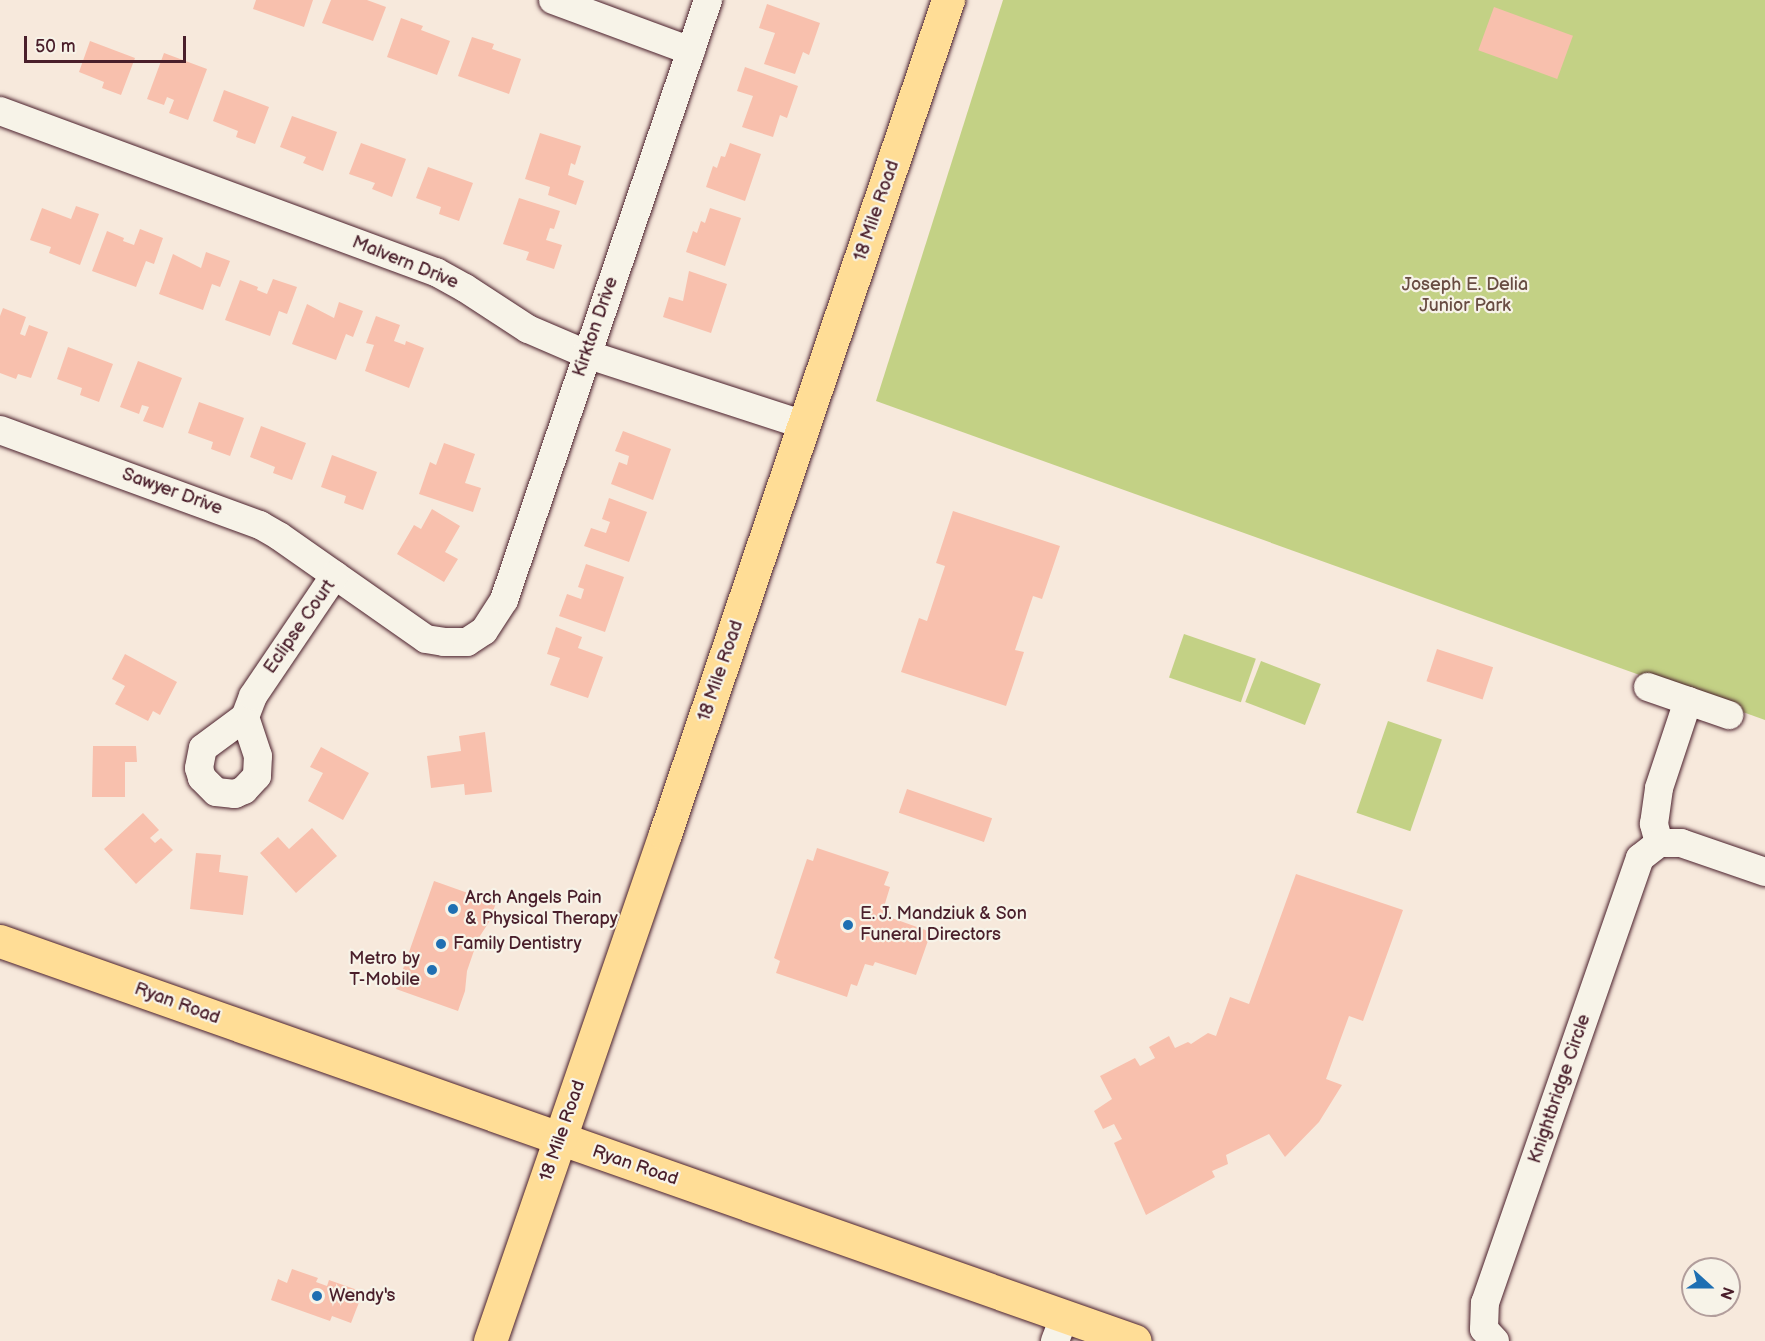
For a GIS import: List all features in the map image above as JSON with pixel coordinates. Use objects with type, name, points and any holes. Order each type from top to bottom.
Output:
[{"type":"main road","name":"18 Mile Road","points":[[490,1341],[948,0]]},
{"type":"main road","name":"Ryan Road","points":[[0,941],[559,1140],[1060,1328],[1136,1341]]},
{"type":"street","points":[[553,0],[691,51]]},
{"type":"street","name":"Kirkton Drive","points":[[467,642],[484,631],[504,600],[708,0]]},
{"type":"street","name":"Malvern Drive","points":[[0,111],[436,272],[528,329],[586,354],[804,425]]},
{"type":"street","name":"Sawyer Drive","points":[[0,430],[250,521],[279,536],[334,575]]},
{"type":"street","name":"Eclipse Court","points":[[245,717],[253,696],[334,575],[426,639],[467,642]]},
{"type":"street","points":[[1648,687],[1729,715]]},
{"type":"street","points":[[1688,701],[1659,788],[1654,824],[1659,843],[1681,843],[1765,872]]},
{"type":"street","name":"Knightbridge Circle","points":[[1495,1341],[1484,1329],[1485,1303],[1640,858],[1659,843]]},
{"type":"green space","name":"Joseph E. Delia Junior Park","points":[[1003,0],[1765,0],[1765,720],[876,401]]},
{"type":"green space","points":[[1184,634],[1256,659],[1241,702],[1169,677]]},
{"type":"green space","points":[[1261,661],[1321,684],[1305,725],[1245,702]]},
{"type":"green space","points":[[1388,721],[1442,740],[1410,831],[1356,813]]},
{"type":"building","points":[[256,0],[313,0],[304,27],[253,9]]},
{"type":"building","points":[[331,0],[367,0],[386,7],[373,41],[322,23]]},
{"type":"building","points":[[767,4],[820,23],[809,55],[803,52],[795,74],[764,64],[775,33],[759,28]]},
{"type":"building","points":[[1494,7],[1573,36],[1557,79],[1478,50]]},
{"type":"building","points":[[401,18],[423,26],[421,30],[450,41],[437,75],[387,57]]},
{"type":"building","points":[[472,37],[494,44],[492,49],[521,59],[509,94],[458,76]]},
{"type":"building","points":[[90,41],[135,58],[121,95],[102,88],[104,82],[79,72]]},
{"type":"building","points":[[164,53],[207,69],[188,120],[169,113],[174,100],[167,97],[164,105],[147,99]]},
{"type":"building","points":[[745,67],[798,86],[787,118],[780,115],[773,137],[742,127],[753,96],[737,91]]},
{"type":"building","points":[[224,90],[269,107],[255,144],[236,137],[238,131],[213,121]]},
{"type":"building","points":[[292,116],[337,132],[323,171],[303,163],[306,157],[280,147]]},
{"type":"building","points":[[540,133],[581,146],[575,165],[571,163],[568,175],[584,181],[576,205],[548,195],[550,187],[525,179]]},
{"type":"building","points":[[361,143],[406,159],[392,197],[372,189],[375,183],[349,174]]},
{"type":"building","points":[[730,143],[761,154],[745,201],[706,187],[713,166],[717,168],[721,156],[725,157]]},
{"type":"building","points":[[428,167],[473,183],[459,221],[439,214],[441,207],[416,198]]},
{"type":"building","points":[[519,198],[560,211],[554,229],[550,228],[546,240],[562,245],[554,269],[526,260],[529,252],[503,244]]},
{"type":"building","points":[[76,206],[99,214],[80,265],[49,253],[51,247],[30,240],[42,208],[71,219]]},
{"type":"building","points":[[710,208],[741,218],[725,266],[686,252],[693,231],[697,233],[701,221],[705,223]]},
{"type":"building","points":[[140,229],[163,238],[154,264],[146,261],[136,287],[92,271],[107,231],[134,245]]},
{"type":"building","points":[[206,252],[230,261],[220,287],[212,284],[203,310],[159,294],[173,254],[201,268]]},
{"type":"building","points":[[689,271],[727,284],[711,333],[663,317],[669,297],[683,301]]},
{"type":"building","points":[[273,279],[297,287],[287,314],[279,311],[270,336],[225,320],[240,280],[258,287],[257,290],[267,294]]},
{"type":"building","points":[[339,302],[363,311],[353,337],[346,334],[336,360],[292,344],[307,304],[334,318]]},
{"type":"building","points":[[3,308],[26,317],[20,334],[25,336],[29,325],[48,332],[31,378],[18,374],[16,379],[0,373],[0,316]]},
{"type":"building","points":[[376,316],[400,325],[394,341],[405,345],[406,341],[424,348],[409,388],[365,371],[374,345],[366,343]]},
{"type":"building","points":[[68,347],[113,364],[99,402],[80,395],[82,388],[57,379]]},
{"type":"building","points":[[138,361],[182,378],[163,428],[143,421],[149,407],[142,405],[139,414],[120,407]]},
{"type":"building","points":[[199,402],[244,418],[230,456],[211,449],[213,442],[188,433]]},
{"type":"building","points":[[261,426],[306,443],[292,480],[273,473],[275,467],[250,457]]},
{"type":"building","points":[[623,431],[671,449],[653,500],[611,484],[619,462],[627,465],[629,456],[615,451]]},
{"type":"building","points":[[444,443],[475,454],[465,483],[481,488],[473,512],[419,494],[430,462],[436,465]]},
{"type":"building","points":[[332,455],[377,472],[363,510],[344,503],[346,496],[321,487]]},
{"type":"building","points":[[609,498],[647,512],[629,562],[584,546],[591,528],[606,533],[610,522],[602,519]]},
{"type":"building","points":[[432,509],[460,526],[445,552],[458,559],[444,582],[397,554],[414,525],[421,529]]},
{"type":"building","points":[[953,511],[1060,546],[1042,599],[1033,596],[1015,650],[1024,652],[1006,706],[901,672],[919,618],[927,621],[945,566],[936,563]]},
{"type":"building","points":[[586,564],[624,577],[605,632],[559,616],[567,594],[581,599],[584,589],[578,587]]},
{"type":"building","points":[[556,627],[582,637],[578,648],[603,657],[588,698],[550,685],[560,658],[547,654]]},
{"type":"building","points":[[1437,649],[1493,667],[1483,700],[1426,681]]},
{"type":"building","points":[[125,654],[177,682],[160,715],[153,711],[148,721],[115,704],[125,686],[112,679]]},
{"type":"building","points":[[485,732],[492,792],[465,795],[464,784],[431,788],[427,756],[461,751],[459,736]]},
{"type":"building","points":[[93,746],[136,746],[137,762],[125,762],[125,797],[92,797]]},
{"type":"building","points":[[321,747],[369,773],[343,820],[308,801],[323,773],[310,767]]},
{"type":"building","points":[[907,789],[992,818],[984,842],[899,813]]},
{"type":"building","points":[[143,813],[159,830],[150,838],[155,843],[161,838],[173,850],[136,884],[104,849]]},
{"type":"building","points":[[312,828],[337,856],[296,893],[260,853],[278,837],[289,849]]},
{"type":"building","name":"E. J. Mandziuk & Son Funeral Directors","points":[[817,848],[889,872],[884,885],[890,887],[883,910],[890,912],[889,917],[931,932],[916,975],[875,962],[873,966],[865,964],[857,986],[851,984],[847,997],[776,973],[780,961],[774,958],[807,859],[813,861]]},
{"type":"building","points":[[196,853],[221,855],[219,872],[248,876],[243,915],[190,909]]},
{"type":"building","points":[[1296,874],[1403,910],[1363,1021],[1349,1016],[1326,1079],[1342,1085],[1319,1122],[1285,1157],[1269,1134],[1226,1155],[1228,1164],[1212,1171],[1215,1177],[1146,1215],[1114,1143],[1122,1139],[1114,1124],[1103,1129],[1094,1111],[1112,1099],[1100,1076],[1135,1058],[1140,1066],[1155,1058],[1149,1047],[1169,1036],[1175,1048],[1188,1042],[1191,1044],[1208,1033],[1216,1036],[1230,997],[1249,1004]]},
{"type":"building","points":[[434,881],[496,903],[489,922],[478,939],[467,971],[465,991],[458,1011],[396,989]]},
{"type":"building","name":"Wendy's","points":[[292,1269],[318,1278],[316,1282],[327,1286],[329,1280],[363,1292],[351,1323],[332,1316],[330,1321],[271,1300],[278,1279],[287,1283]]},
{"type":"place","name":"Arch Angels Pain & Physical Therapy","points":[[453,909]]},
{"type":"place","name":"E. J. Mandziuk & Son Funeral Directors","points":[[848,925]]},
{"type":"place","name":"Family Dentistry","points":[[441,944]]},
{"type":"place","name":"Metro by T-Mobile","points":[[432,970]]},
{"type":"place","name":"Wendy's","points":[[317,1296]]}]
